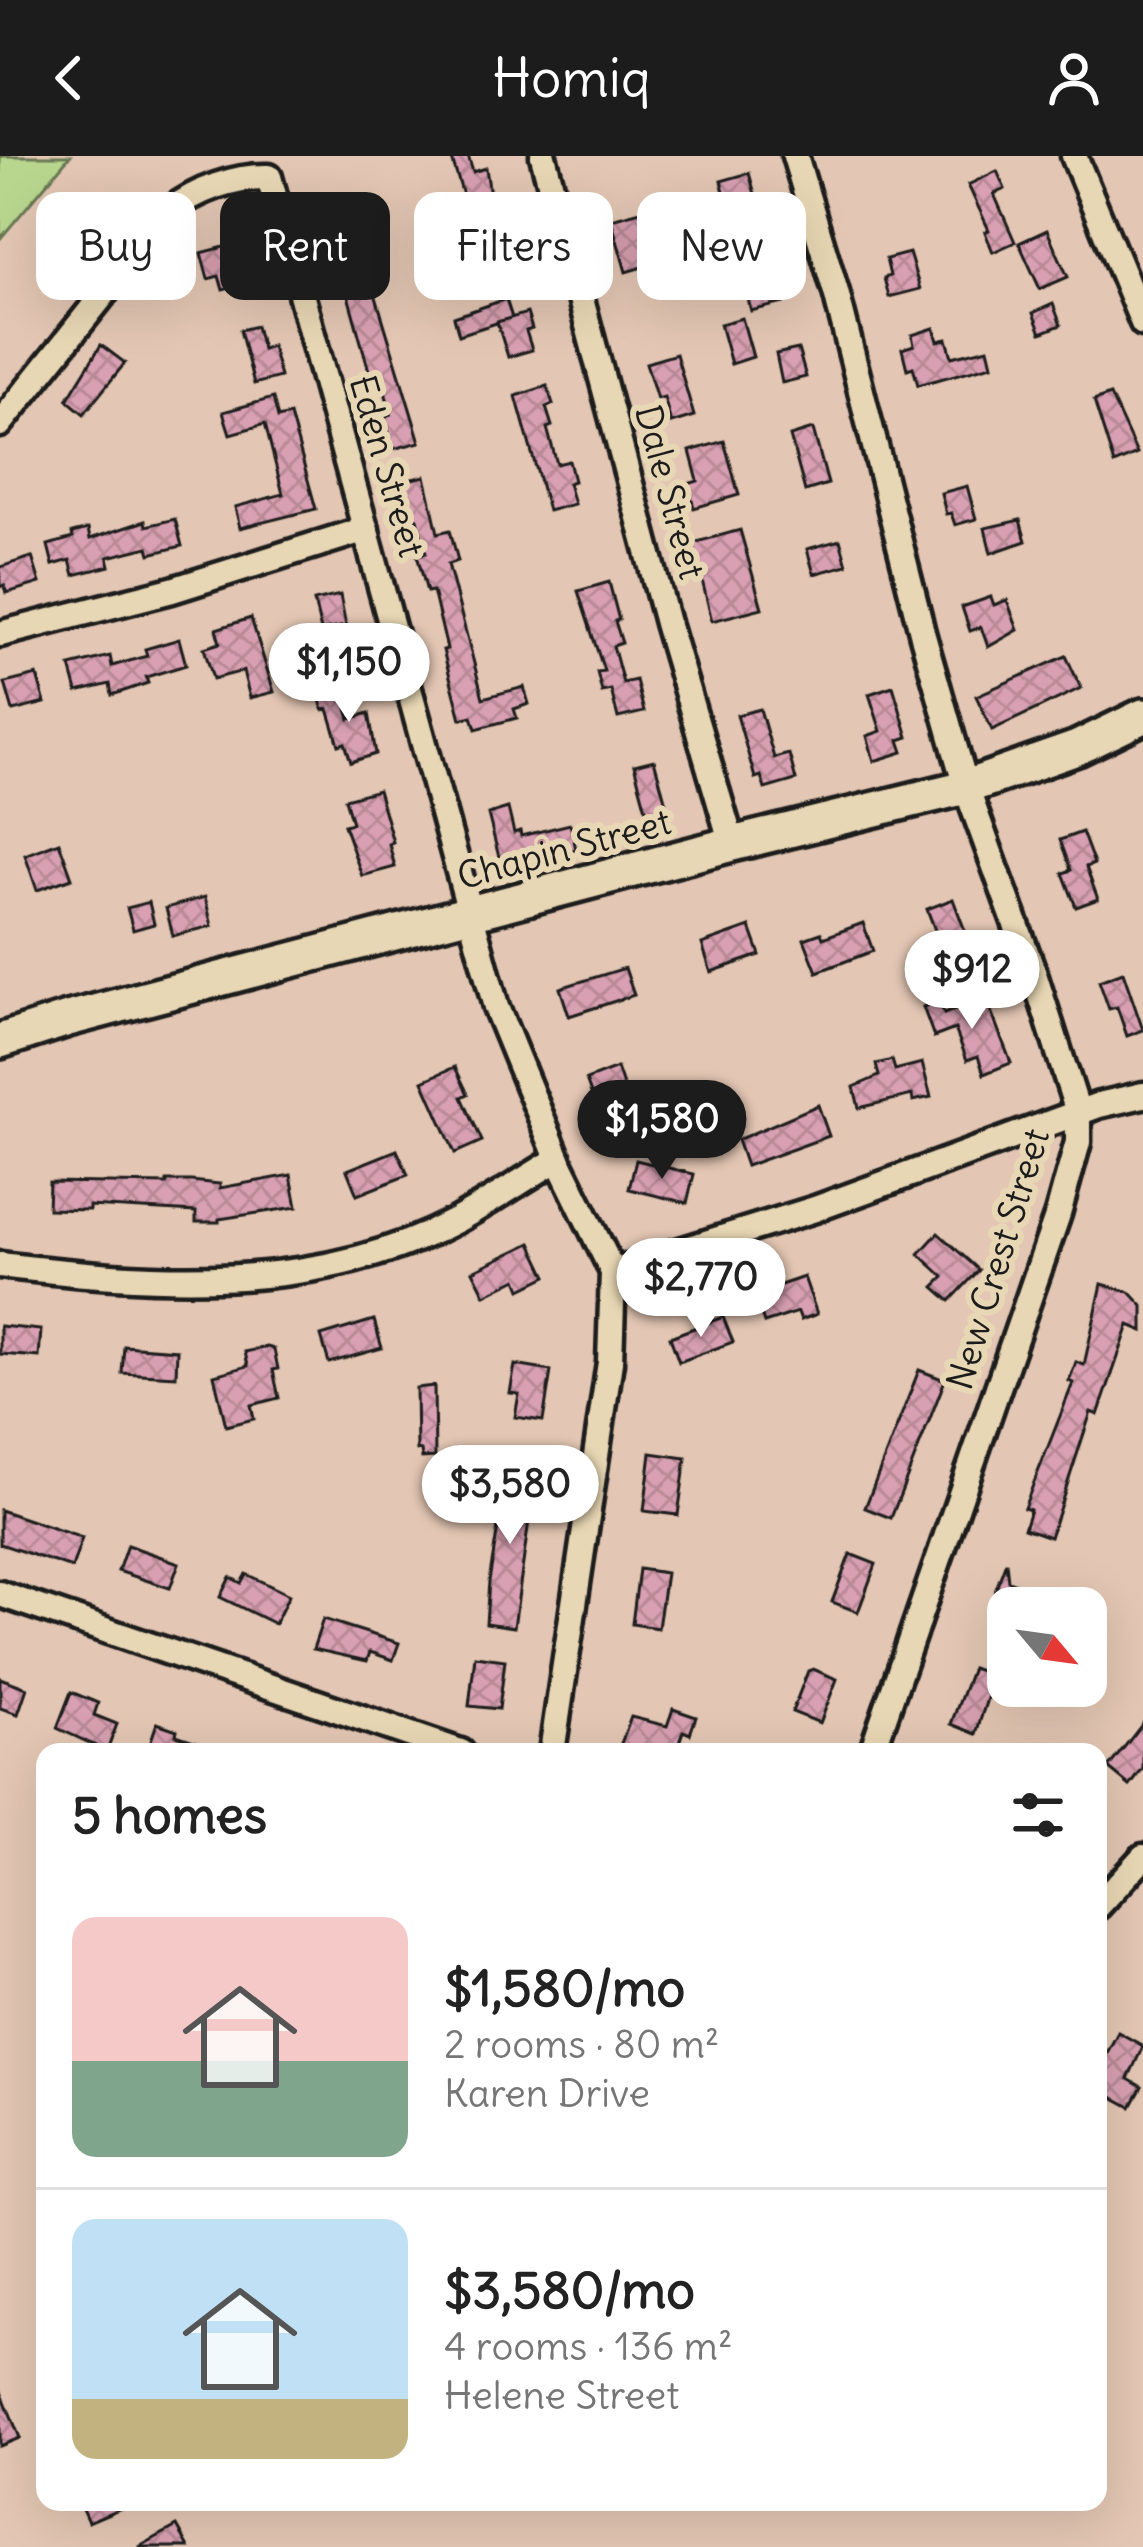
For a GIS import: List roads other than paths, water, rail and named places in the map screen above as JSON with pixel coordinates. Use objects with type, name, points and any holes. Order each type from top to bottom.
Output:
[{"type":"main road","name":"Chapin Street","points":[[0,1041],[68,1018],[732,844],[967,788],[1077,748],[1143,716]]},
{"type":"street","name":"Dale Street","points":[[543,156],[732,844]]},
{"type":"street","name":"New Crest Street","points":[[795,156],[836,292],[967,788],[1078,1112],[1072,1169],[1052,1233],[875,1743]]},
{"type":"street","points":[[1074,156],[1143,322]]},
{"type":"street","name":"Eden Street","points":[[0,424],[170,211],[193,192],[269,177],[496,1007],[558,1159],[613,1272]]},
{"type":"street","points":[[0,634],[172,590],[366,529]]},
{"type":"street","points":[[553,1743],[610,1362],[613,1272],[815,1209],[1078,1112],[1143,1095]]},
{"type":"street","points":[[0,1265],[191,1280],[316,1268],[361,1258],[452,1223],[558,1159]]},
{"type":"street","points":[[0,1594],[435,1743]]},
{"type":"street","points":[[1107,1896],[1143,1856]]}]
